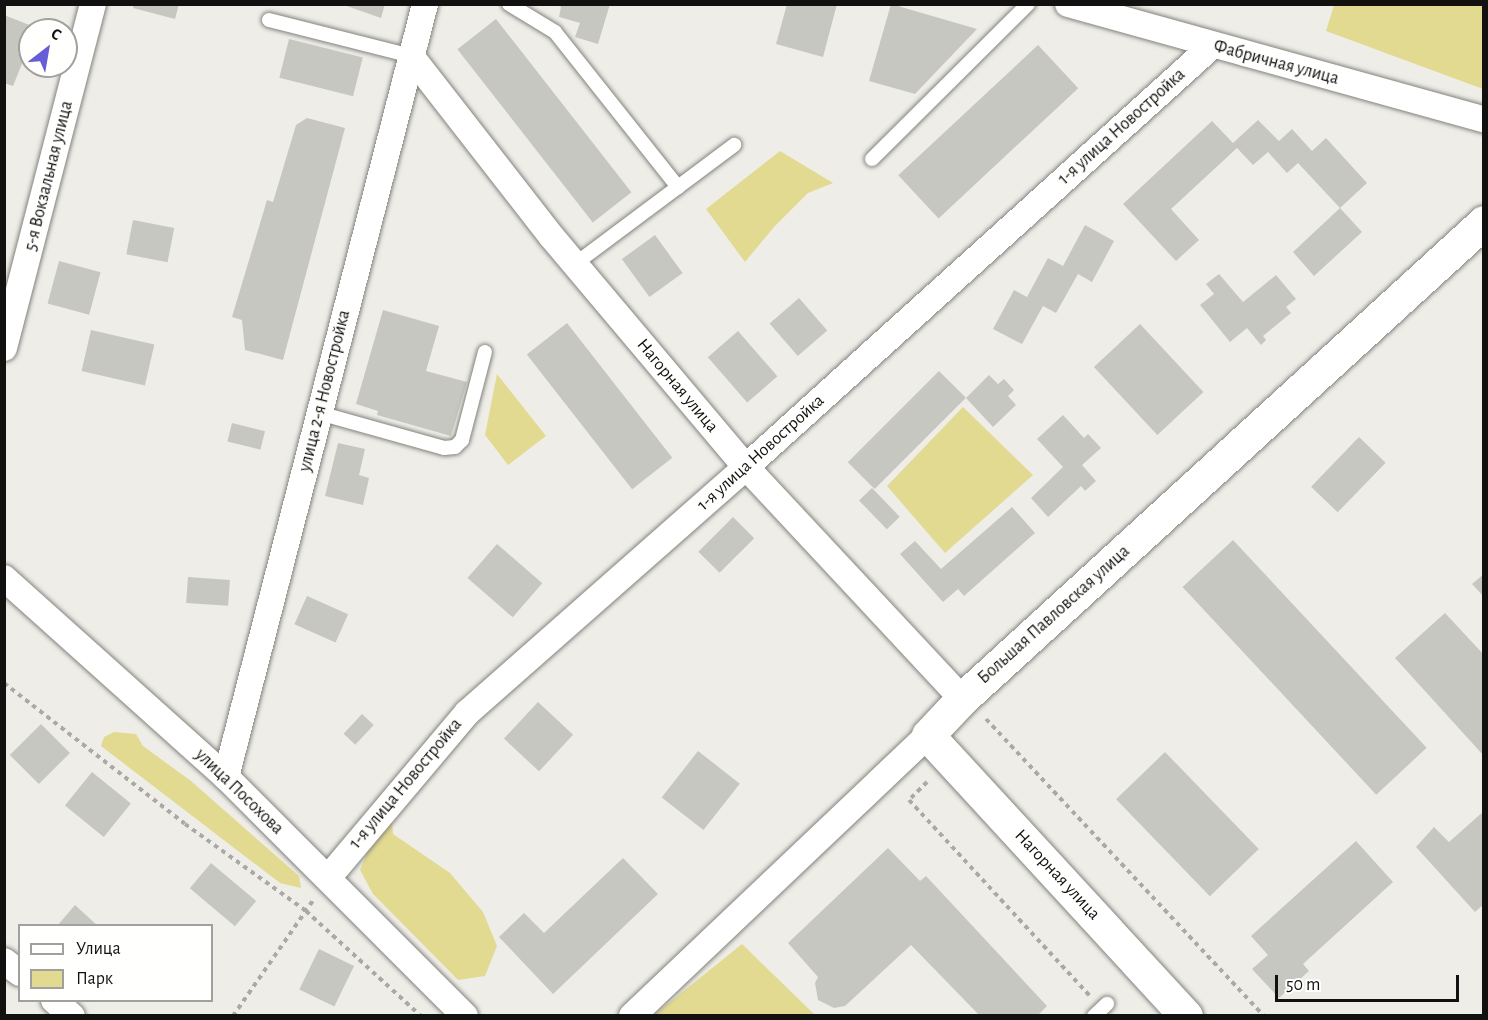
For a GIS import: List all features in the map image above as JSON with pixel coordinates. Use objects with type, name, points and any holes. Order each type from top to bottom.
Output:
[{"type":"main road","name":"Большая Павловская улица","points":[[928,735],[974,709],[1484,222]]},
{"type":"main road","name":"Нагорная улица","points":[[928,735],[1186,1016]]},
{"type":"street","name":"5-я Вокзальная улица","points":[[4,348],[93,4]]},
{"type":"street","name":"улица 2-я Новостройка","points":[[226,777],[425,4]]},
{"type":"street","name":"Фабричная улица","points":[[1068,4],[1484,119]]},
{"type":"street","name":"1-я улица Новостройка","points":[[328,878],[467,713],[746,467],[1212,45]]},
{"type":"street","name":"Нагорная улица","points":[[411,56],[574,264],[746,467],[974,709]]},
{"type":"street","name":"улица Посохова","points":[[4,578],[226,777],[465,1016]]},
{"type":"street","name":"Большая Павловская улица","points":[[632,1016],[928,735]]},
{"type":"street","points":[[4,961],[18,972]]},
{"type":"street","points":[[56,1002],[72,1016]]},
{"type":"lane","points":[[509,4],[555,32],[678,187]]},
{"type":"lane","points":[[872,159],[1028,4]]},
{"type":"lane","points":[[269,20],[411,56]]},
{"type":"lane","points":[[574,264],[734,145]]},
{"type":"lane","points":[[319,414],[444,448],[455,447],[462,440],[485,352]]},
{"type":"path","points":[[4,683],[185,824],[306,911],[421,1016]]},
{"type":"path","points":[[974,709],[1264,1016]]},
{"type":"path","points":[[927,782],[909,800],[1101,1009]]},
{"type":"path","points":[[233,1016],[328,878]]},
{"type":"green space","points":[[1334,5],[1483,5],[1483,89],[1326,31]]},
{"type":"green space","points":[[780,151],[833,183],[808,193],[774,227],[745,262],[706,209]]},
{"type":"green space","points":[[497,374],[546,436],[508,465],[485,435]]},
{"type":"green space","points":[[963,407],[1033,475],[945,553],[887,486]]},
{"type":"green space","points":[[114,732],[136,734],[143,746],[191,781],[299,876],[301,888],[280,883],[101,746],[104,737]]},
{"type":"green space","points":[[392,821],[393,834],[450,873],[483,912],[497,946],[485,976],[458,980],[373,894],[360,870],[369,848]]},
{"type":"green space","points":[[742,944],[815,1015],[654,1015]]},
{"type":"building","points":[[134,4],[179,4],[175,19],[133,8]]},
{"type":"building","points":[[341,4],[385,4],[381,18]]},
{"type":"building","points":[[555,4],[610,4],[598,44],[575,37],[580,23],[559,17],[561,7]]},
{"type":"building","points":[[787,4],[837,4],[823,57],[776,44]]},
{"type":"building","points":[[891,4],[977,29],[915,94],[869,81]]},
{"type":"building","points":[[4,15],[18,21],[18,74],[13,86],[4,83]]},
{"type":"building","points":[[496,19],[631,192],[593,223],[457,49]]},
{"type":"building","points":[[289,39],[363,57],[353,96],[279,78]]},
{"type":"building","points":[[1038,45],[1078,88],[939,218],[898,175]]},
{"type":"building","points":[[307,118],[345,128],[283,360],[245,350],[242,320],[232,317],[267,200],[273,202],[296,125]]},
{"type":"building","points":[[1258,120],[1279,141],[1292,129],[1312,151],[1326,138],[1367,183],[1340,208],[1298,163],[1287,173],[1268,152],[1253,165],[1237,148],[1171,209],[1199,240],[1176,261],[1123,204],[1212,121],[1233,143]]},
{"type":"building","points":[[1340,208],[1362,232],[1314,276],[1293,252]]},
{"type":"building","points":[[133,220],[174,228],[168,262],[126,254]]},
{"type":"building","points":[[1085,225],[1114,241],[1092,282],[1078,274],[1056,313],[1043,306],[1022,344],[993,329],[1014,290],[1027,297],[1048,258],[1063,266]]},
{"type":"building","points":[[655,235],[683,273],[649,297],[622,259]]},
{"type":"building","points":[[59,261],[101,272],[89,315],[48,304]]},
{"type":"building","points":[[1219,274],[1243,302],[1276,275],[1296,299],[1286,307],[1291,313],[1263,336],[1266,340],[1261,345],[1247,328],[1230,342],[1200,305],[1214,294],[1206,284]]},
{"type":"building","points":[[799,298],[827,330],[798,356],[770,324]]},
{"type":"building","points":[[383,310],[439,326],[426,371],[467,382],[451,436],[377,415],[378,411],[356,404]]},
{"type":"building","points":[[567,323],[672,458],[632,489],[527,354]]},
{"type":"building","points":[[1140,324],[1203,392],[1157,435],[1094,367]]},
{"type":"building","points":[[91,330],[154,345],[145,386],[82,371]]},
{"type":"building","points":[[738,331],[777,376],[747,403],[708,357]]},
{"type":"building","points":[[939,371],[966,398],[875,489],[848,462]]},
{"type":"building","points":[[989,375],[998,384],[1004,379],[1014,390],[1008,396],[1016,405],[993,427],[966,398]]},
{"type":"building","points":[[1063,415],[1084,438],[1088,434],[1101,448],[1082,465],[1096,481],[1085,491],[1081,486],[1048,517],[1031,498],[1063,467],[1037,439]]},
{"type":"building","points":[[232,423],[265,431],[260,450],[227,441]]},
{"type":"building","points":[[1359,437],[1386,463],[1338,512],[1311,487]]},
{"type":"building","points":[[338,443],[365,449],[359,475],[369,478],[363,505],[325,496]]},
{"type":"building","points":[[872,488],[900,517],[887,529],[859,501]]},
{"type":"building","points":[[1012,507],[1035,533],[964,596],[958,589],[943,602],[900,554],[915,541],[941,569]]},
{"type":"building","points":[[733,517],[754,538],[720,573],[698,552]]},
{"type":"building","points":[[1233,540],[1427,748],[1376,795],[1183,587]]},
{"type":"building","points":[[497,544],[542,583],[513,617],[467,578]]},
{"type":"building","points":[[1484,574],[1484,597],[1472,584]]},
{"type":"building","points":[[188,577],[230,580],[228,606],[186,603]]},
{"type":"building","points":[[307,596],[348,614],[336,643],[294,624]]},
{"type":"building","points":[[1445,613],[1484,655],[1484,756],[1395,658]]},
{"type":"building","points":[[538,702],[573,735],[539,771],[504,739]]},
{"type":"building","points":[[362,714],[374,725],[355,745],[344,734]]},
{"type":"building","points":[[41,724],[70,753],[39,784],[10,755]]},
{"type":"building","points":[[698,751],[740,784],[703,830],[662,797]]},
{"type":"building","points":[[1165,752],[1259,849],[1210,896],[1116,799]]},
{"type":"building","points":[[92,772],[131,803],[104,837],[65,805]]},
{"type":"building","points":[[1484,811],[1484,904],[1475,912],[1416,847],[1434,827],[1449,842]]},
{"type":"building","points":[[1356,841],[1393,882],[1303,964],[1309,971],[1279,998],[1252,969],[1268,955],[1251,936]]},
{"type":"building","points":[[888,848],[920,881],[926,876],[1047,1006],[1037,1016],[980,1016],[911,945],[845,1006],[834,1008],[818,1000],[815,983],[818,977],[788,943]]},
{"type":"building","points":[[623,858],[658,894],[553,994],[499,937],[524,913],[544,933]]},
{"type":"building","points":[[211,863],[256,901],[235,926],[190,888]]},
{"type":"building","points":[[75,905],[96,924],[59,924]]},
{"type":"building","points":[[319,949],[354,966],[334,1007],[299,989]]}]
